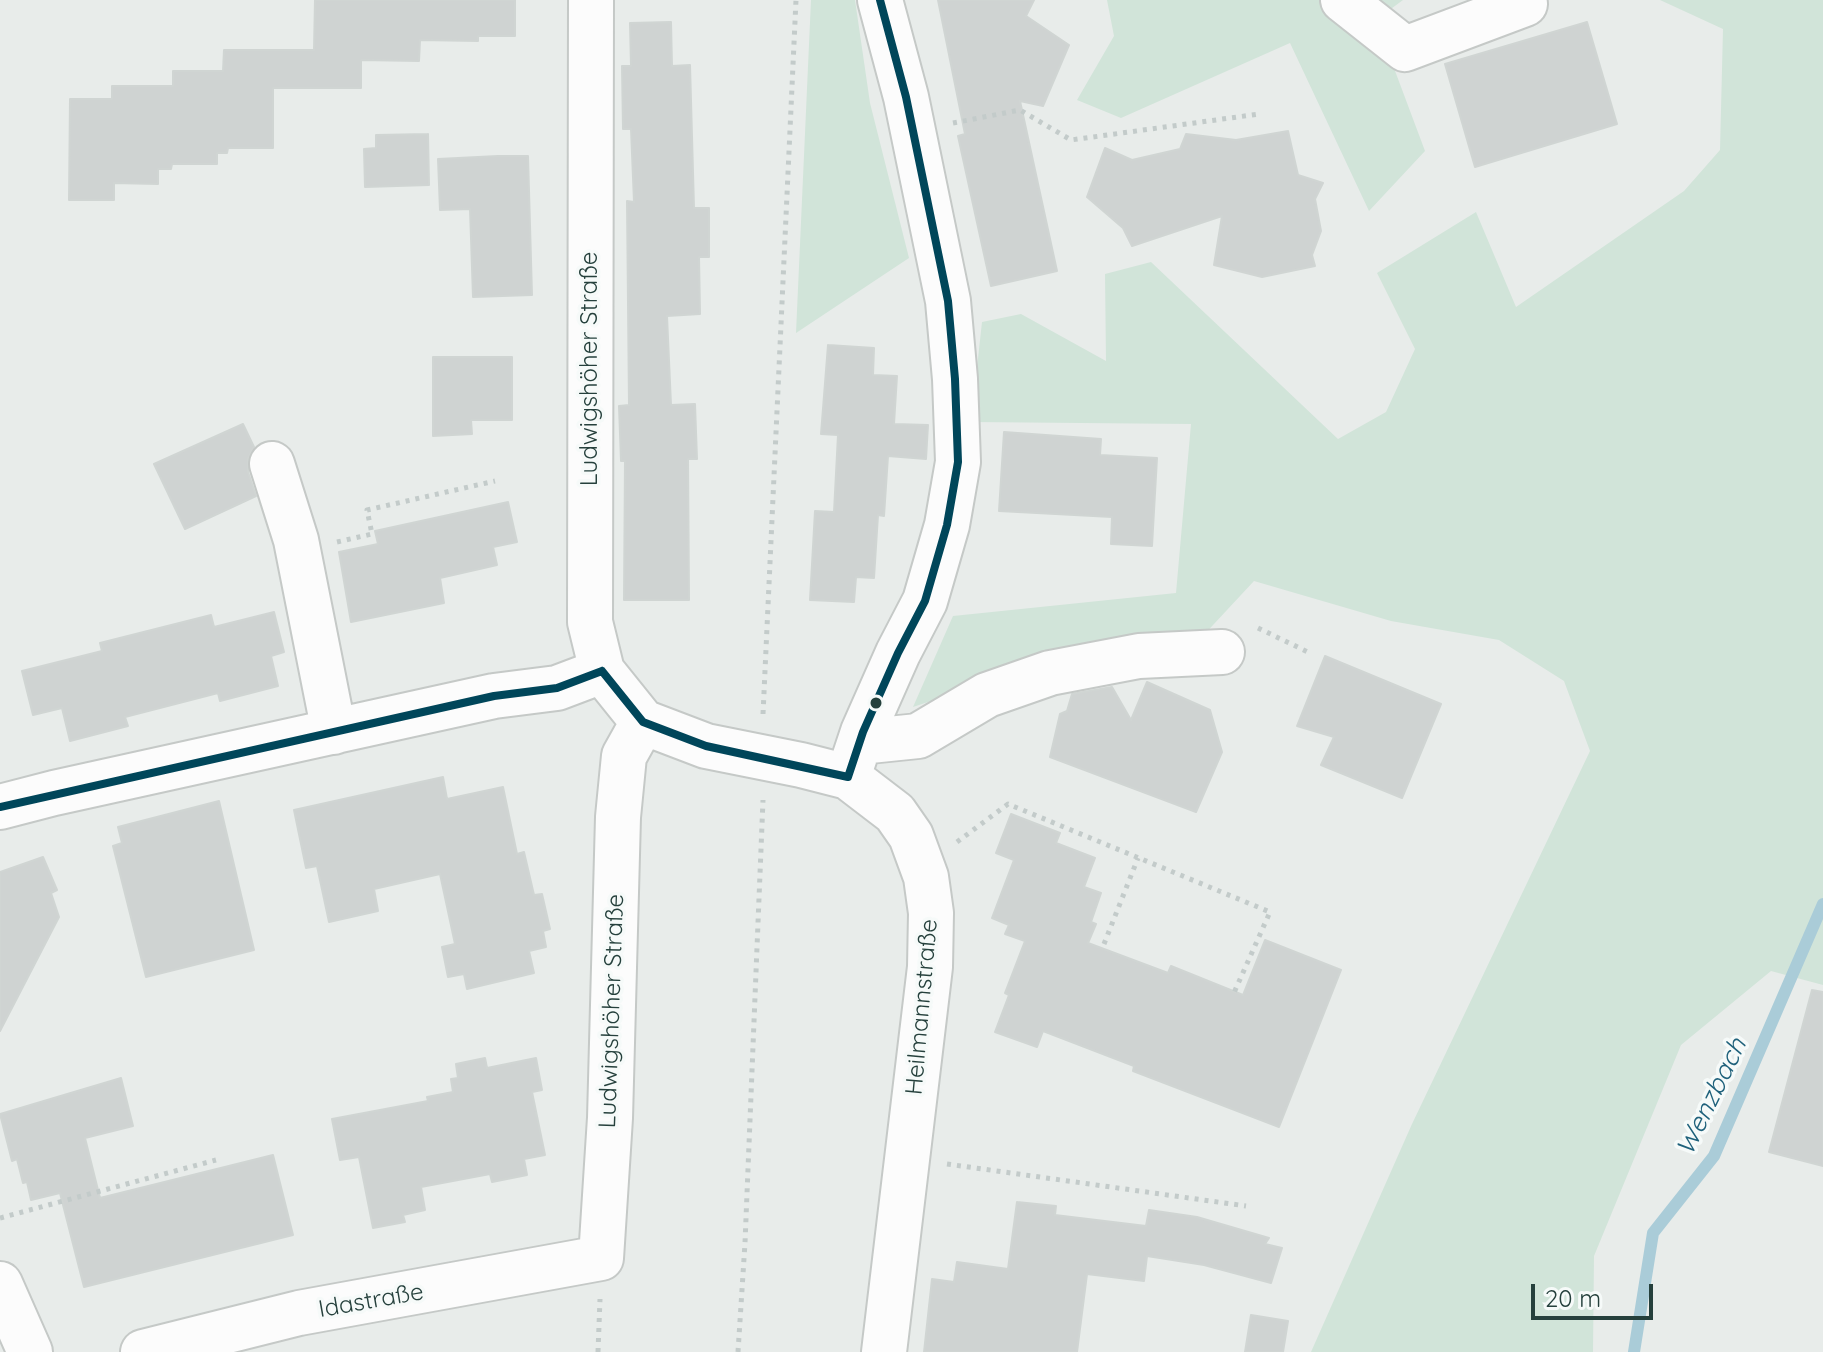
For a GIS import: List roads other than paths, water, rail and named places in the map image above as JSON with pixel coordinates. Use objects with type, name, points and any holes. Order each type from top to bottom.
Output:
[{"type":"street","name":"Ludwigshöher Straße","points":[[591,0],[590,622],[602,671],[643,722],[624,756],[618,817],[610,1118],[601,1258]]},
{"type":"street","points":[[854,760],[898,653],[925,601],[947,525],[958,462],[948,301],[913,131],[880,0]]},
{"type":"street","points":[[1343,0],[1405,49],[1525,4]]},
{"type":"street","points":[[272,464],[296,540],[334,732]]},
{"type":"street","points":[[643,722],[706,746],[801,765],[854,760],[918,736],[987,695],[1050,673],[1139,656],[1222,652]]},
{"type":"street","points":[[0,807],[494,696],[557,688],[602,671]]},
{"type":"street","name":"Heilmannstraße","points":[[854,760],[911,836],[924,867],[931,913],[930,967],[884,1352]]},
{"type":"street","name":"Idastraße","points":[[143,1352],[299,1313],[601,1258]]},
{"type":"street","points":[[0,1284],[30,1352]]},
{"type":"waterway","name":"Wenzbach","points":[[1634,1352],[1653,1233],[1714,1156],[1823,904]]}]
